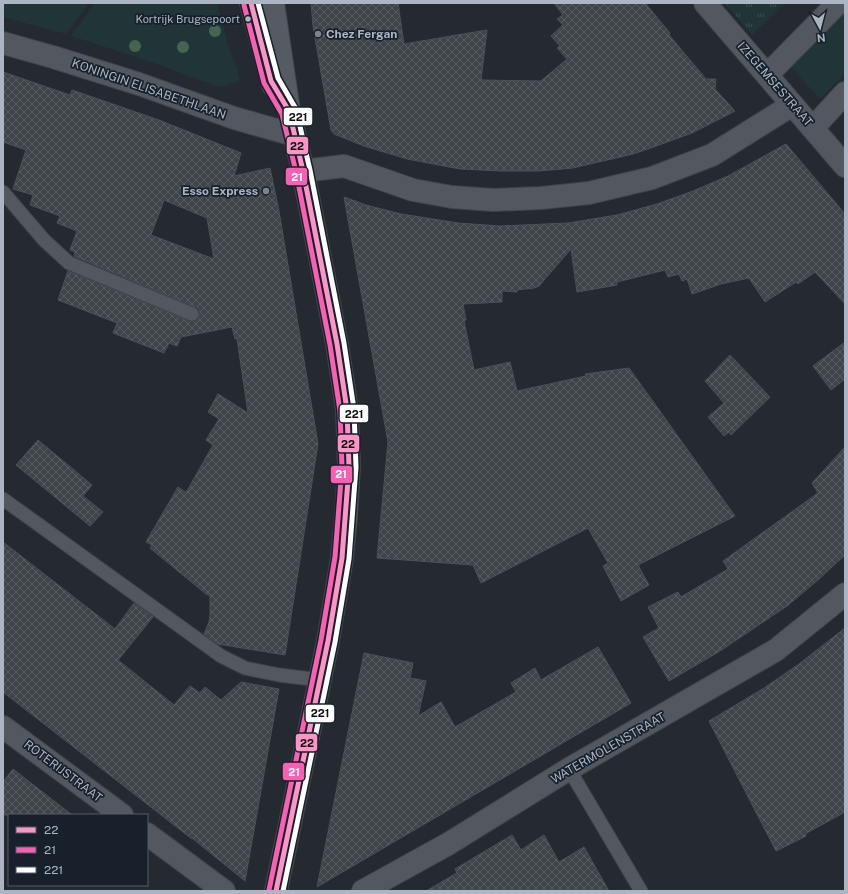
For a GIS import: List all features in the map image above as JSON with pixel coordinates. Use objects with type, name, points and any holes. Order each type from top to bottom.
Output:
[{"type":"main road","points":[[251,3],[272,81],[289,112]]},
{"type":"main road","points":[[273,3],[289,112],[303,172],[337,344],[347,410],[349,467],[342,558],[320,680],[276,891]]},
{"type":"street","name":"IZEGEMSESTRAAT","points":[[705,3],[845,166]]},
{"type":"street","points":[[767,75],[838,3]]},
{"type":"street","name":"KONINGIN ELISABETHLAAN","points":[[3,42],[54,56],[234,118],[294,135]]},
{"type":"street","points":[[813,128],[845,92]]},
{"type":"street","points":[[303,172],[344,166],[413,190],[452,197],[493,200],[541,198],[589,193],[652,178],[712,155],[792,105]]},
{"type":"street","name":"WATERMOLENSTRAAT","points":[[363,891],[448,844],[569,770],[776,650],[845,594]]},
{"type":"street","name":"ROTERIJSTRAAT","points":[[3,726],[121,814]]},
{"type":"street","points":[[148,835],[224,891]]},
{"type":"lane","points":[[3,192],[44,240],[69,263],[192,314]]},
{"type":"lane","points":[[3,499],[221,656],[245,668],[279,675],[320,680]]},
{"type":"lane","points":[[569,770],[641,891]]},
{"type":"green space","points":[[3,3],[89,3],[66,34],[3,17]]},
{"type":"green space","points":[[95,3],[217,3],[229,49],[236,65],[240,81],[224,86],[216,86],[154,63],[71,36]]},
{"type":"green space","points":[[725,3],[785,3],[752,35]]},
{"type":"green space","points":[[845,9],[845,73],[820,99],[790,66]]},
{"type":"building","points":[[311,3],[398,3],[404,44],[487,30],[481,80],[541,81],[567,59],[557,48],[560,46],[551,36],[563,25],[557,19],[563,15],[554,3],[645,3],[670,33],[669,35],[706,79],[716,79],[715,89],[735,111],[692,133],[648,149],[573,168],[539,171],[460,169],[407,159],[364,146],[334,134],[331,130],[313,26]]},
{"type":"building","points":[[3,72],[70,95],[72,90],[159,120],[241,153],[234,176],[270,168],[279,211],[318,444],[285,655],[218,644],[204,634],[210,616],[210,596],[150,548],[152,545],[146,542],[178,487],[185,492],[187,491],[213,445],[206,440],[219,419],[208,412],[218,394],[248,413],[237,339],[235,339],[232,327],[181,337],[177,346],[169,343],[164,353],[113,333],[117,323],[58,300],[68,271],[189,321],[197,321],[200,313],[199,309],[195,307],[74,256],[75,252],[70,250],[77,231],[57,223],[60,216],[30,205],[33,195],[13,189],[26,150],[3,142]],"holes":[[[164,200],[207,218],[214,259],[151,235]]]},
{"type":"building","points":[[786,144],[845,214],[845,304],[815,272],[798,284],[796,282],[765,302],[749,278],[721,284],[692,294],[687,279],[682,281],[679,274],[668,277],[665,270],[617,282],[617,285],[577,292],[571,249],[539,286],[517,290],[517,292],[502,291],[502,302],[463,304],[466,320],[464,321],[474,370],[510,362],[517,391],[586,376],[585,374],[629,368],[735,516],[638,565],[649,585],[621,601],[603,566],[608,563],[588,528],[481,583],[473,565],[377,558],[388,442],[344,197],[366,205],[401,214],[458,223],[500,226],[568,223],[617,215],[657,204],[693,191],[728,176]]},
{"type":"building","points":[[845,342],[845,379],[831,390],[813,366]]},
{"type":"building","points":[[730,355],[770,397],[731,435],[729,432],[724,436],[708,417],[724,403],[705,381]]},
{"type":"building","points":[[38,440],[92,485],[83,496],[103,512],[90,526],[16,465]]},
{"type":"building","points":[[845,447],[845,555],[787,606],[720,651],[669,681],[643,637],[659,628],[648,607],[678,592],[681,597],[728,569],[723,561],[818,493],[812,483]]},
{"type":"building","points":[[3,542],[115,629],[134,603],[153,617],[118,660],[174,705],[190,686],[200,693],[205,687],[221,700],[241,682],[279,689],[245,881],[192,838],[3,692]]},
{"type":"building","points":[[845,628],[845,812],[805,834],[806,836],[776,851],[709,721],[764,688],[799,664]]},
{"type":"building","points":[[598,647],[631,703],[317,887],[364,653],[413,663],[410,678],[426,681],[418,716],[441,702],[455,727],[516,692],[511,683],[535,668],[541,680]]},
{"type":"building","points":[[13,769],[71,814],[3,815],[3,782]]},
{"type":"building","points":[[512,835],[521,850],[544,835],[559,862],[584,847],[609,891],[426,891],[457,873],[455,869]]},
{"type":"transit line","name":"22","points":[[251,3],[271,81],[289,111],[303,171],[337,344],[347,410],[349,467],[342,558],[328,641],[276,891]]},
{"type":"transit line","name":"221","points":[[258,3],[278,78],[296,109],[310,170],[344,343],[354,409],[356,467],[349,559],[335,642],[283,891]]},
{"type":"transit line","name":"21","points":[[244,5],[264,83],[282,114],[296,172],[330,345],[340,411],[342,467],[335,557],[321,640],[269,890]]},
{"type":"place","name":"Kortrijk Brugsepoort","points":[[248,19]]},
{"type":"place","name":"Chez Fergan","points":[[318,34]]},
{"type":"place","name":"Esso Express","points":[[266,191]]}]
